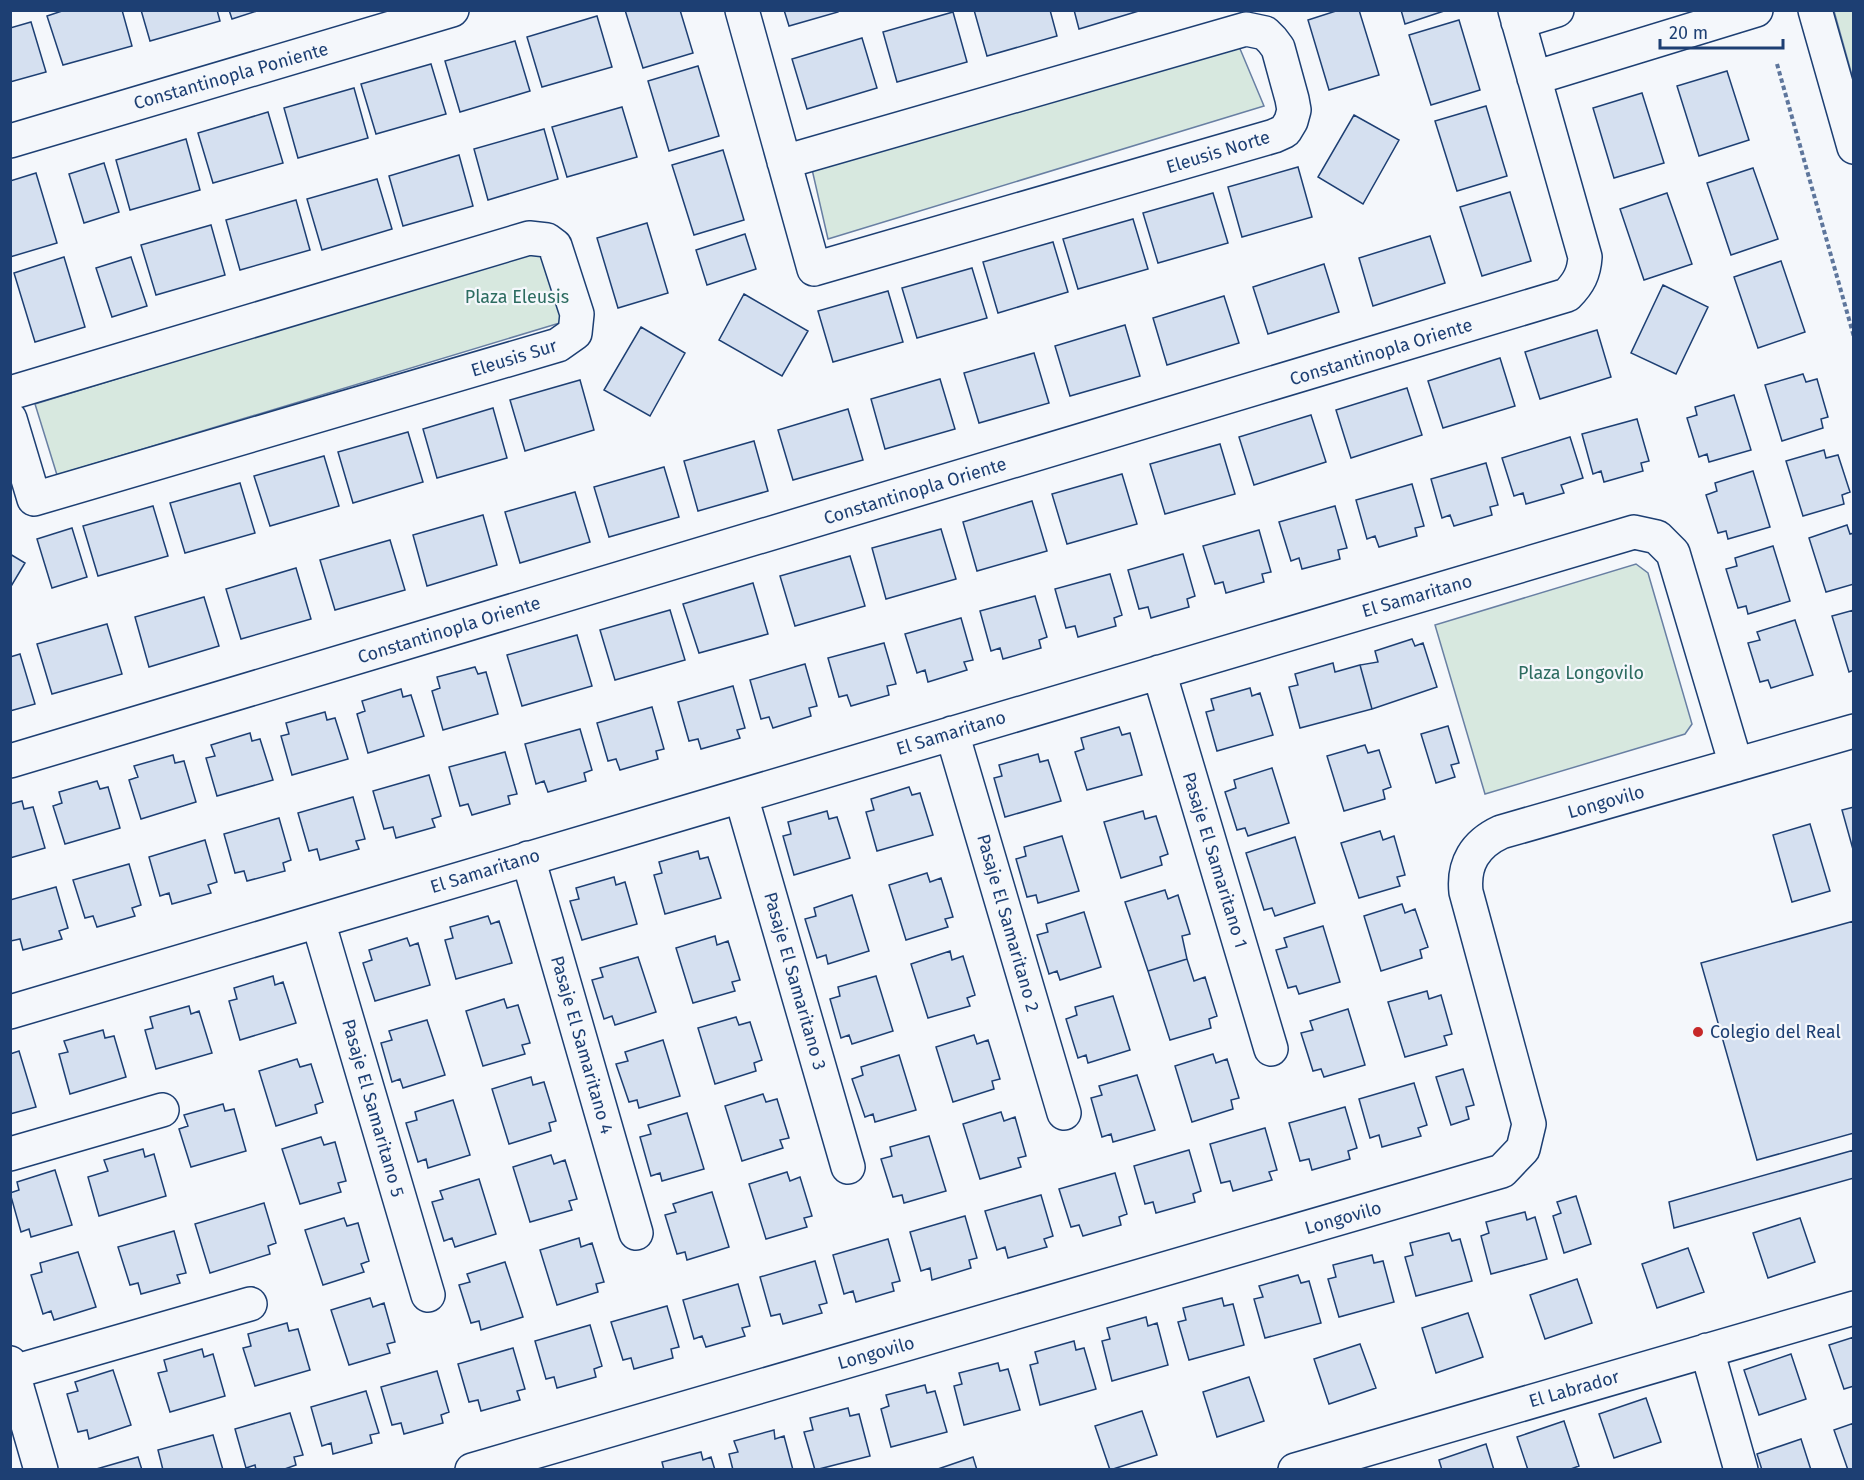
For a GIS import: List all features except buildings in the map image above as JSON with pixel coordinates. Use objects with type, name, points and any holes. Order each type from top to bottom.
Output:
[{"type":"street","name":"Constantinopla Poniente","points":[[10,141],[452,10]]},
{"type":"street","name":"Eleusis Norte","points":[[741,10],[814,269],[1274,136],[1285,131],[1294,110],[1278,48],[1265,33],[1246,29],[784,162]]},
{"type":"street","points":[[1520,26],[1557,10]]},
{"type":"street","points":[[1534,78],[1756,10]]},
{"type":"street","points":[[1815,10],[1854,147]]},
{"type":"street","name":"Constantinopla Oriente","points":[[10,761],[1554,300],[1567,294],[1578,284],[1584,271],[1585,257],[1520,26]]},
{"type":"street","name":"Eleusis Sur","points":[[10,393],[529,238],[547,240],[555,246],[578,314],[575,333],[558,345],[34,499],[10,420]]},
{"type":"street","name":"El Samaritano","points":[[10,1012],[1622,534],[1646,533],[1657,537],[1673,553],[1736,765]]},
{"type":"street","name":"Pasaje El Samaritano 1","points":[[1159,672],[1271,1049]]},
{"type":"street","name":"Longovilo","points":[[472,1470],[1502,1171],[1523,1149],[1529,1124],[1466,892],[1464,879],[1471,856],[1489,838],[1501,832],[1854,731]]},
{"type":"street","name":"Pasaje El Samaritano 2","points":[[952,733],[1064,1113]]},
{"type":"street","name":"Pasaje El Samaritano 3","points":[[741,796],[849,1167]]},
{"type":"street","name":"Pasaje El Samaritano 4","points":[[528,858],[636,1233]]},
{"type":"street","name":"Pasaje El Samaritano 5","points":[[318,921],[428,1295]]},
{"type":"street","points":[[10,1154],[162,1110]]},
{"type":"street","points":[[41,1470],[12,1367],[250,1304]]},
{"type":"street","name":"El Labrador","points":[[1308,1468],[1854,1308]]},
{"type":"street","points":[[1707,1350],[1741,1470]]},
{"type":"path","points":[[1777,64],[1854,337]]},
{"type":"green space","points":[[1834,11],[1853,11],[1853,79]]},
{"type":"green space","points":[[1238,44],[1264,106],[828,239],[811,165]]},
{"type":"green space","name":"Plaza Eleusis","points":[[544,248],[563,322],[57,475],[35,404]]},
{"type":"green space","name":"Plaza Longovilo","points":[[1636,564],[1648,573],[1692,724],[1685,734],[1485,794],[1435,625]]},
{"type":"place","name":"Colegio del Real","points":[[1698,1032]]}]
